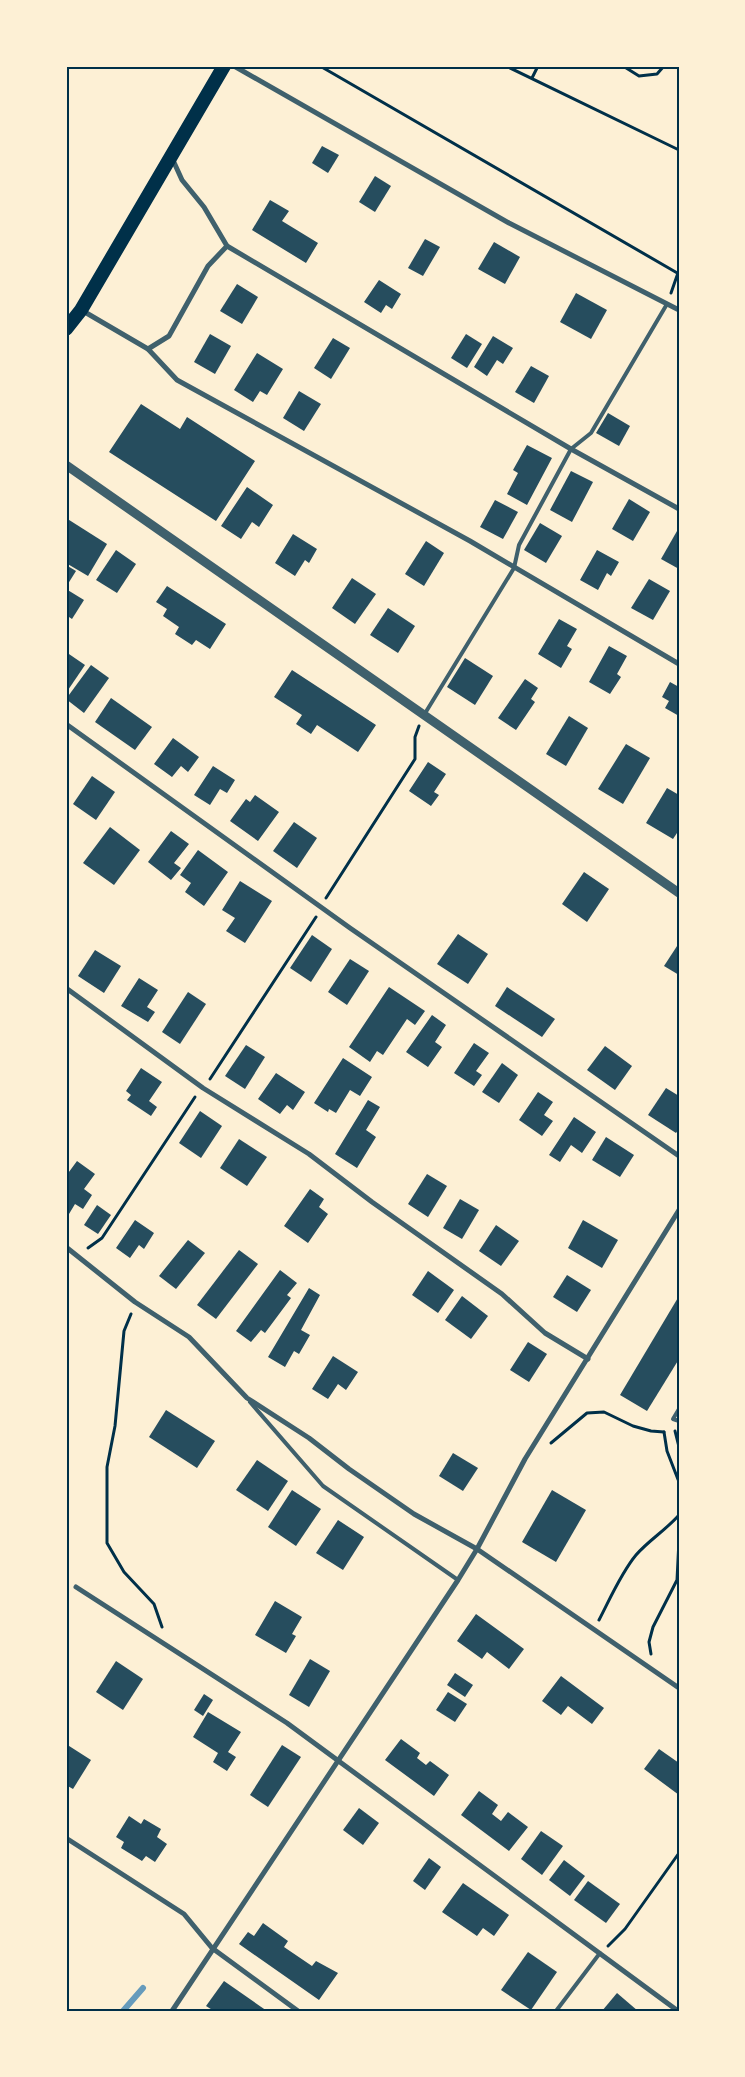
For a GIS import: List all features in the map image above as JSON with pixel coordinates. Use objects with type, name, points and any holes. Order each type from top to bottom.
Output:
[{"type":"highway","points":[[66,329],[81,310],[224,66]]},
{"type":"street","points":[[234,66],[510,223],[679,310]]},
{"type":"street","points":[[171,156],[182,180],[204,207],[227,246],[571,449],[679,509]]},
{"type":"street","points":[[148,349],[169,336],[208,266],[227,246]]},
{"type":"street","points":[[81,310],[148,349],[177,380],[470,541],[679,664]]},
{"type":"street","points":[[66,465],[679,893]]},
{"type":"street","points":[[66,724],[321,907],[679,1156]]},
{"type":"street","points":[[66,988],[203,1088],[309,1154],[372,1202],[502,1294],[545,1333],[588,1359]]},
{"type":"street","points":[[172,2011],[477,1550],[524,1459],[679,1210]]},
{"type":"street","points":[[66,1247],[135,1302],[189,1337],[247,1398],[309,1438],[349,1469],[414,1514],[477,1550],[679,1688]]},
{"type":"street","points":[[76,1587],[286,1723],[678,2011]]},
{"type":"street","points":[[66,1838],[184,1914],[212,1948],[298,2011]]},
{"type":"lane","points":[[423,716],[514,568],[519,545],[571,449],[591,433],[667,304]]},
{"type":"lane","points":[[247,1398],[323,1486],[458,1580]]},
{"type":"lane","points":[[679,1410],[673,1419],[679,1421]]},
{"type":"lane","points":[[556,2011],[600,1953]]},
{"type":"path","points":[[320,66],[678,272],[667,304]]},
{"type":"path","points":[[506,66],[679,150]]},
{"type":"path","points":[[532,78],[538,66]]},
{"type":"path","points":[[623,66],[639,76],[657,74],[664,66]]},
{"type":"path","points":[[76,1254],[102,1238],[192,1100],[218,1070],[415,759],[415,736],[423,716]]},
{"type":"path","points":[[135,1302],[124,1331],[115,1426],[107,1468],[107,1543],[124,1572],[154,1604],[159,1621],[175,1650]]},
{"type":"path","points":[[549,1444],[587,1413],[604,1412],[633,1426],[664,1432]]},
{"type":"path","points":[[673,1419],[664,1432],[667,1451],[679,1482]]},
{"type":"path","points":[[594,1629],[635,1556],[652,1539],[668,1528],[679,1515]]},
{"type":"path","points":[[655,1672],[649,1642],[653,1627],[677,1580],[679,1540]]},
{"type":"path","points":[[600,1953],[625,1929],[679,1853]]},
{"type":"building","points":[[322,146],[339,155],[328,173],[312,163]]},
{"type":"building","points":[[375,176],[391,186],[375,212],[359,202]]},
{"type":"building","points":[[270,200],[289,211],[282,221],[318,243],[306,263],[252,230]]},
{"type":"building","points":[[425,239],[440,247],[423,276],[408,268]]},
{"type":"building","points":[[494,242],[520,257],[505,284],[478,269]]},
{"type":"building","points":[[379,280],[401,294],[392,309],[386,305],[381,313],[364,302]]},
{"type":"building","points":[[237,284],[258,297],[242,324],[220,311]]},
{"type":"building","points":[[576,293],[607,310],[591,339],[560,322]]},
{"type":"building","points":[[210,334],[231,346],[215,374],[194,362]]},
{"type":"building","points":[[466,334],[482,344],[467,368],[451,358]]},
{"type":"building","points":[[493,336],[513,348],[503,364],[497,360],[487,376],[474,367]]},
{"type":"building","points":[[333,338],[350,348],[331,379],[314,368]]},
{"type":"building","points":[[257,353],[283,369],[267,395],[260,391],[253,402],[234,390]]},
{"type":"building","points":[[531,366],[549,376],[534,403],[515,392]]},
{"type":"building","points":[[299,391],[321,404],[304,431],[283,418]]},
{"type":"building","points":[[141,404],[180,429],[187,417],[255,461],[216,521],[109,452]]},
{"type":"building","points":[[608,413],[630,426],[619,446],[596,433]]},
{"type":"building","points":[[527,445],[552,458],[527,505],[507,494],[518,473],[513,470]]},
{"type":"building","points":[[571,471],[593,482],[572,522],[550,510]]},
{"type":"building","points":[[247,487],[273,505],[259,527],[252,522],[241,539],[221,526]]},
{"type":"building","points":[[629,499],[650,512],[633,541],[612,529]]},
{"type":"building","points":[[495,500],[518,512],[503,539],[480,527]]},
{"type":"building","points":[[66,518],[107,544],[88,576],[66,563]]},
{"type":"building","points":[[540,523],[562,536],[546,563],[524,550]]},
{"type":"building","points":[[677,531],[679,532],[679,569],[661,559]]},
{"type":"building","points":[[293,534],[317,549],[309,563],[305,560],[295,576],[275,563]]},
{"type":"building","points":[[426,541],[444,553],[424,586],[405,574]]},
{"type":"building","points":[[116,550],[136,564],[117,593],[96,580]]},
{"type":"building","points":[[597,550],[619,562],[611,576],[607,573],[598,590],[580,580]]},
{"type":"building","points":[[66,565],[76,571],[66,587]]},
{"type":"building","points":[[352,578],[376,594],[355,624],[332,608]]},
{"type":"building","points":[[649,579],[670,591],[653,620],[631,608]]},
{"type":"building","points":[[167,586],[226,624],[210,649],[196,640],[192,645],[175,634],[179,627],[163,616],[167,609],[156,602]]},
{"type":"building","points":[[66,589],[84,600],[72,619],[66,615]]},
{"type":"building","points":[[388,608],[415,626],[398,653],[370,635]]},
{"type":"building","points":[[559,619],[577,629],[567,646],[572,649],[561,668],[538,654]]},
{"type":"building","points":[[609,646],[627,656],[617,674],[621,677],[610,694],[589,682]]},
{"type":"building","points":[[66,652],[85,665],[66,693]]},
{"type":"building","points":[[465,658],[493,676],[475,705],[447,687]]},
{"type":"building","points":[[91,665],[109,678],[84,713],[66,699]]},
{"type":"building","points":[[292,670],[376,725],[358,752],[317,725],[311,734],[296,724],[302,715],[274,697]]},
{"type":"building","points":[[525,679],[538,688],[531,699],[535,702],[516,730],[498,718]]},
{"type":"building","points":[[670,682],[679,687],[679,716],[665,708],[669,701],[662,697]]},
{"type":"building","points":[[111,698],[152,727],[135,750],[95,722]]},
{"type":"building","points":[[569,716],[588,728],[566,766],[546,754]]},
{"type":"building","points":[[173,738],[199,757],[188,772],[181,766],[172,777],[154,764]]},
{"type":"building","points":[[626,744],[650,758],[623,804],[598,789]]},
{"type":"building","points":[[428,762],[446,774],[434,792],[439,795],[431,806],[409,791]]},
{"type":"building","points":[[213,766],[235,780],[227,793],[220,789],[210,805],[194,795]]},
{"type":"building","points":[[92,776],[115,792],[96,820],[73,804]]},
{"type":"building","points":[[667,788],[679,795],[679,830],[673,839],[646,823]]},
{"type":"building","points":[[255,795],[279,812],[258,841],[230,821],[246,799],[250,802]]},
{"type":"building","points":[[294,822],[317,838],[297,868],[273,851]]},
{"type":"building","points":[[110,827],[140,850],[114,885],[83,863]]},
{"type":"building","points":[[171,831],[189,844],[174,863],[181,868],[171,880],[148,862]]},
{"type":"building","points":[[198,850],[228,872],[204,906],[185,892],[191,883],[180,875]]},
{"type":"building","points":[[584,872],[609,889],[587,922],[562,904]]},
{"type":"building","points":[[240,881],[272,901],[245,943],[226,931],[235,918],[222,910]]},
{"type":"building","points":[[458,934],[488,954],[468,984],[437,964]]},
{"type":"building","points":[[312,935],[332,949],[311,982],[290,968]]},
{"type":"building","points":[[679,943],[679,975],[664,966]]},
{"type":"building","points":[[95,950],[121,966],[104,993],[78,976]]},
{"type":"building","points":[[350,959],[369,971],[347,1005],[328,992]]},
{"type":"building","points":[[139,978],[158,990],[147,1007],[155,1012],[148,1022],[121,1006]]},
{"type":"building","points":[[389,987],[425,1011],[415,1025],[407,1019],[383,1055],[377,1051],[370,1062],[349,1047]]},
{"type":"building","points":[[507,987],[555,1019],[542,1037],[495,1006]]},
{"type":"building","points":[[188,992],[206,1004],[180,1044],[162,1032]]},
{"type":"building","points":[[432,1015],[446,1025],[435,1042],[442,1047],[428,1067],[406,1052]]},
{"type":"building","points":[[474,1043],[489,1053],[476,1071],[482,1075],[474,1086],[454,1073]]},
{"type":"building","points":[[246,1045],[265,1057],[245,1089],[225,1076]]},
{"type":"building","points":[[605,1046],[632,1066],[615,1090],[587,1070]]},
{"type":"building","points":[[343,1058],[372,1077],[360,1096],[350,1090],[336,1113],[329,1109],[328,1112],[314,1103]]},
{"type":"building","points":[[502,1063],[518,1075],[499,1103],[482,1092]]},
{"type":"building","points":[[141,1068],[162,1082],[149,1101],[157,1107],[151,1116],[127,1100],[131,1095],[126,1091]]},
{"type":"building","points":[[276,1073],[305,1092],[293,1110],[287,1105],[280,1114],[258,1099]]},
{"type":"building","points":[[666,1088],[679,1096],[679,1129],[676,1133],[648,1115]]},
{"type":"building","points":[[538,1092],[553,1102],[544,1115],[553,1121],[542,1136],[519,1120]]},
{"type":"building","points":[[368,1100],[380,1107],[366,1130],[376,1137],[357,1168],[335,1154]]},
{"type":"building","points":[[200,1111],[222,1126],[201,1158],[179,1143]]},
{"type":"building","points":[[574,1117],[596,1132],[582,1153],[571,1145],[560,1162],[549,1155]]},
{"type":"building","points":[[606,1137],[634,1155],[620,1177],[592,1160]]},
{"type":"building","points":[[239,1139],[267,1157],[247,1186],[220,1168]]},
{"type":"building","points":[[77,1161],[95,1174],[84,1189],[92,1195],[83,1209],[75,1204],[69,1214],[66,1212],[66,1176]]},
{"type":"building","points":[[427,1174],[447,1186],[428,1217],[408,1204]]},
{"type":"building","points":[[310,1189],[324,1199],[319,1207],[328,1214],[308,1243],[284,1226]]},
{"type":"building","points":[[460,1199],[479,1210],[462,1239],[443,1228]]},
{"type":"building","points":[[97,1205],[111,1215],[98,1234],[84,1225]]},
{"type":"building","points":[[135,1220],[154,1233],[144,1249],[139,1245],[130,1258],[116,1248]]},
{"type":"building","points":[[583,1220],[618,1240],[602,1268],[568,1248]]},
{"type":"building","points":[[496,1225],[519,1241],[501,1266],[479,1251]]},
{"type":"building","points":[[188,1240],[205,1253],[176,1289],[159,1276]]},
{"type":"building","points":[[239,1250],[258,1264],[216,1319],[197,1305]]},
{"type":"building","points":[[280,1270],[297,1283],[287,1295],[291,1298],[265,1333],[261,1330],[251,1342],[236,1331]]},
{"type":"building","points":[[428,1271],[454,1290],[438,1313],[412,1295]]},
{"type":"building","points":[[567,1275],[591,1290],[577,1312],[553,1297]]},
{"type":"building","points":[[309,1288],[320,1295],[301,1330],[310,1335],[299,1354],[294,1351],[285,1367],[268,1357]]},
{"type":"building","points":[[462,1296],[488,1316],[471,1339],[445,1320]]},
{"type":"building","points":[[679,1296],[679,1359],[647,1411],[620,1395]]},
{"type":"building","points":[[528,1342],[547,1354],[529,1382],[510,1370]]},
{"type":"building","points":[[333,1356],[358,1372],[346,1390],[338,1384],[328,1399],[312,1389]]},
{"type":"building","points":[[166,1410],[215,1441],[197,1468],[149,1437]]},
{"type":"building","points":[[453,1453],[478,1468],[463,1491],[439,1476]]},
{"type":"building","points":[[257,1460],[288,1481],[268,1511],[236,1490]]},
{"type":"building","points":[[292,1490],[321,1509],[296,1546],[268,1527]]},
{"type":"building","points":[[552,1490],[586,1510],[556,1562],[522,1542]]},
{"type":"building","points":[[338,1520],[364,1537],[343,1570],[316,1553]]},
{"type":"building","points":[[275,1601],[302,1617],[292,1634],[296,1636],[286,1653],[255,1635]]},
{"type":"building","points":[[476,1614],[524,1649],[509,1669],[487,1652],[482,1659],[457,1641]]},
{"type":"building","points":[[310,1659],[330,1671],[309,1707],[289,1695]]},
{"type":"building","points":[[116,1661],[143,1679],[123,1710],[96,1692]]},
{"type":"building","points":[[455,1673],[473,1685],[465,1697],[447,1685]]},
{"type":"building","points":[[561,1676],[604,1708],[592,1724],[568,1706],[561,1715],[542,1701]]},
{"type":"building","points":[[448,1692],[467,1704],[455,1722],[436,1710]]},
{"type":"building","points":[[204,1694],[213,1700],[203,1716],[194,1710]]},
{"type":"building","points":[[208,1712],[241,1732],[228,1752],[236,1757],[227,1771],[213,1762],[218,1753],[193,1737]]},
{"type":"building","points":[[401,1739],[420,1753],[417,1758],[426,1765],[430,1761],[449,1775],[434,1796],[385,1760]]},
{"type":"building","points":[[66,1744],[91,1760],[73,1789],[66,1785]]},
{"type":"building","points":[[282,1745],[301,1757],[268,1807],[250,1795]]},
{"type":"building","points":[[659,1749],[679,1763],[679,1795],[644,1769]]},
{"type":"building","points":[[479,1791],[498,1805],[492,1814],[501,1821],[508,1812],[528,1827],[509,1851],[461,1815]]},
{"type":"building","points":[[359,1808],[379,1823],[363,1845],[343,1830]]},
{"type":"building","points":[[129,1816],[141,1824],[144,1819],[161,1829],[157,1837],[167,1844],[155,1862],[146,1856],[142,1861],[121,1848],[124,1842],[116,1837]]},
{"type":"building","points":[[541,1831],[563,1846],[542,1875],[521,1859]]},
{"type":"building","points":[[429,1858],[441,1867],[425,1890],[413,1881]]},
{"type":"building","points":[[564,1860],[585,1876],[570,1896],[549,1880]]},
{"type":"building","points":[[588,1881],[620,1904],[606,1923],[574,1900]]},
{"type":"building","points":[[463,1883],[509,1915],[494,1936],[483,1928],[477,1936],[442,1912]]},
{"type":"building","points":[[263,1923],[288,1941],[284,1947],[312,1966],[316,1961],[338,1973],[319,2000],[239,1944],[248,1932],[254,1936]]},
{"type":"building","points":[[528,1952],[557,1972],[531,2010],[501,1990]]},
{"type":"building","points":[[224,1981],[267,2011],[214,2011],[206,2006]]},
{"type":"building","points":[[617,1993],[638,2011],[602,2011]]},
{"type":"waterway","points":[[123,2011],[143,1988]]}]
